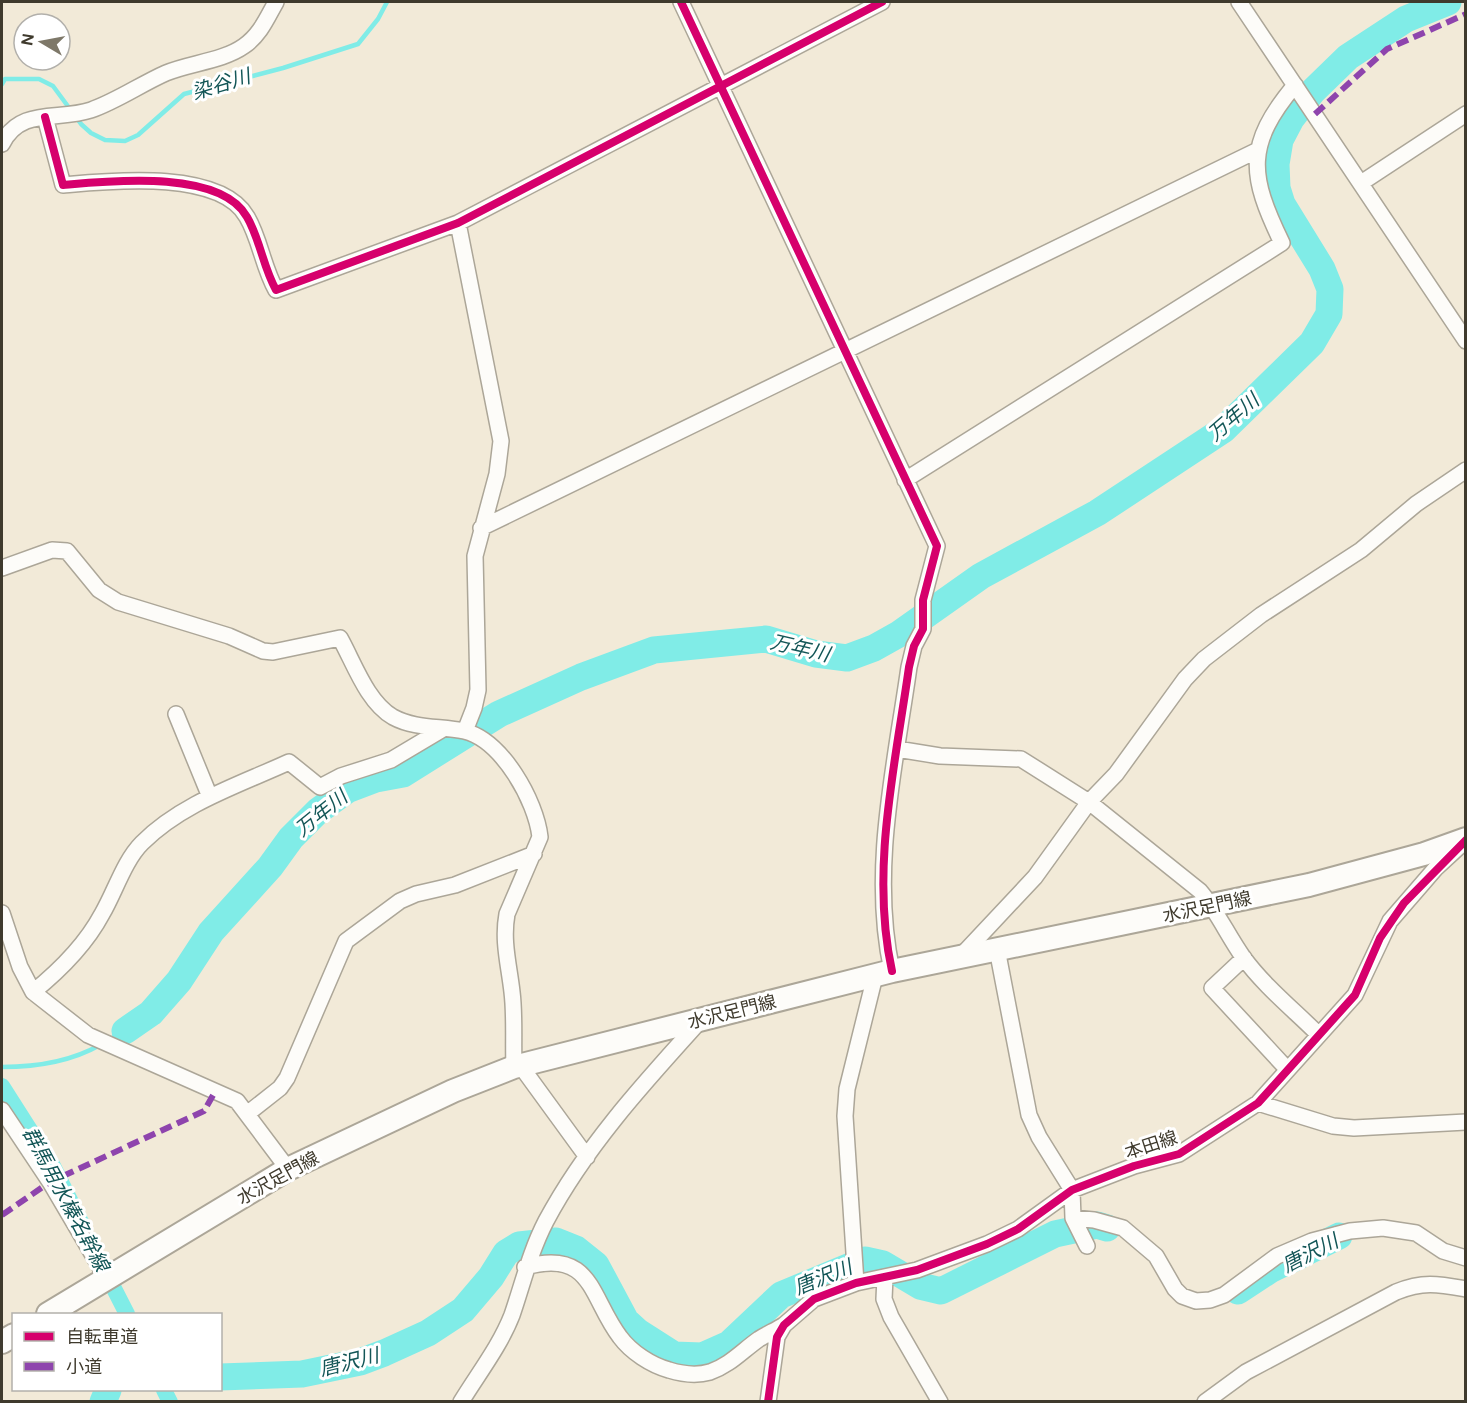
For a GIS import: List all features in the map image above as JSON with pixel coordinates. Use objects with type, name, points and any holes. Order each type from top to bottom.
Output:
[{"type":"main road","name":"水沢足門線","points":[[50,1313],[288,1169],[453,1091],[517,1066],[600,1043],[961,956],[1321,882],[1466,840]]},
{"type":"street","points":[[2,144],[8,131],[22,121],[93,109],[165,74],[236,51],[262,29],[276,2]]},
{"type":"street","points":[[681,2],[937,546],[923,600],[923,629],[914,646],[909,667],[884,840],[883,974],[848,1089],[845,1116],[855,1280]]},
{"type":"street","points":[[45,117],[63,185],[153,180],[189,186],[237,203],[248,218],[276,290],[458,223],[882,2]]},
{"type":"street","points":[[1239,2],[1466,341]]},
{"type":"street","points":[[905,480],[1282,243],[1259,192],[1258,150],[1263,129],[1276,108],[1295,85]]},
{"type":"street","points":[[1361,183],[1466,114]]},
{"type":"street","points":[[481,528],[1258,150]]},
{"type":"street","points":[[458,223],[501,441],[497,474],[481,528],[474,575],[478,690],[465,731]]},
{"type":"street","points":[[961,956],[1035,877],[1089,802],[1116,774],[1185,679],[1204,658],[1261,615],[1361,550],[1416,504],[1466,470]]},
{"type":"street","points":[[2,568],[51,550],[67,551],[99,590],[118,602],[229,636],[263,651],[273,652],[340,638],[379,705],[392,716],[443,729],[465,731],[490,743],[501,754],[527,797],[539,824],[540,837],[507,914],[505,928],[504,944],[512,995],[517,1066],[587,1157]]},
{"type":"street","points":[[176,714],[210,797]]},
{"type":"street","points":[[33,992],[74,952],[101,916],[140,844],[166,823],[210,797],[289,762],[320,787],[341,776],[390,760],[443,729]]},
{"type":"street","points":[[897,749],[940,756],[1021,759],[1089,802],[1200,891],[1213,906],[1244,958],[1319,1035]]},
{"type":"street","name":"本田線","points":[[768,1401],[773,1351],[784,1325],[814,1299],[855,1280],[885,1277],[917,1270],[987,1244],[1018,1229],[1072,1190],[1134,1166],[1179,1154],[1258,1102],[1355,995],[1390,921],[1435,869],[1466,840]]},
{"type":"street","points":[[247,1114],[279,1088],[287,1078],[346,941],[408,897],[461,883],[534,854]]},
{"type":"street","points":[[2,913],[20,967],[33,992],[93,1038],[237,1101],[288,1169]]},
{"type":"street","points":[[997,949],[1029,1115],[1039,1137],[1072,1190],[1073,1218],[1088,1246]]},
{"type":"street","points":[[1244,958],[1212,988],[1287,1069]]},
{"type":"street","points":[[461,1401],[508,1324],[526,1264],[566,1185],[626,1103],[701,1020]]},
{"type":"street","points":[[1258,1102],[1333,1126],[1354,1128],[1466,1122]]},
{"type":"street","points":[[2,1110],[50,1182],[107,1279]]},
{"type":"street","points":[[1073,1218],[1095,1220],[1122,1228],[1156,1256],[1175,1289],[1182,1296],[1196,1301],[1210,1300],[1224,1295],[1277,1256],[1312,1241],[1350,1231],[1383,1228],[1416,1233],[1443,1251],[1466,1258]]},
{"type":"street","points":[[526,1264],[550,1262],[566,1265],[582,1273],[593,1285],[621,1339],[634,1352],[658,1367],[681,1374],[708,1372],[729,1364],[759,1339],[784,1325]]},
{"type":"street","points":[[885,1277],[884,1299],[891,1317],[940,1401]]},
{"type":"street","points":[[1205,1401],[1246,1372],[1396,1292],[1415,1284],[1432,1283],[1466,1289]]},
{"type":"waterway","name":"染谷川","points":[[2,84],[5,79],[39,79],[53,86],[81,124],[91,133],[105,140],[125,141],[138,135],[184,94],[283,68],[358,44],[378,19],[387,2]]},
{"type":"waterway","name":"万年川","points":[[125,1031],[151,1013],[179,981],[211,932],[270,867],[291,838],[318,811],[347,790],[376,779],[403,774],[499,714],[581,677],[654,650],[766,639],[816,654],[847,658],[874,648],[899,634],[981,576],[1097,513],[1223,430],[1312,343],[1329,314],[1330,289],[1322,269],[1282,204],[1277,188],[1276,164],[1280,140],[1291,119],[1313,91],[1348,57],[1406,19],[1448,2]]},
{"type":"waterway","name":"万年川","points":[[107,1041],[125,1031]]},
{"type":"waterway","name":"万年川","points":[[2,1067],[52,1062],[77,1056],[100,1045]]},
{"type":"waterway","name":"群馬用水榛名幹線","points":[[2,1086],[53,1166],[84,1228]]},
{"type":"waterway","name":"唐沢川","points":[[222,1377],[302,1374],[360,1362],[384,1353],[428,1333],[463,1310],[491,1277],[506,1253],[519,1245],[556,1241],[576,1249],[596,1265],[626,1321],[638,1332],[674,1355],[702,1356],[729,1344],[781,1295],[865,1260],[883,1264],[920,1286],[941,1291],[1055,1234],[1097,1225],[1107,1228]]},
{"type":"waterway","name":"唐沢川","points":[[1238,1291],[1270,1270],[1339,1236]]},
{"type":"waterway","name":"群馬用水榛名幹線","points":[[103,1267],[126,1313]]},
{"type":"waterway","name":"唐沢川","points":[[103,1402],[108,1391]]},
{"type":"waterway","name":"群馬用水榛名幹線","points":[[164,1391],[170,1402]]},
{"type":"marked path","points":[[1315,114],[1387,49],[1466,14]]},
{"type":"marked path","points":[[2,1215],[50,1182],[204,1111],[216,1090]]},
{"type":"cycle path","points":[[681,2],[937,546],[923,600],[923,629],[914,646],[909,667],[887,819],[883,895],[892,971]]},
{"type":"cycle path","points":[[45,117],[63,185],[162,181],[213,191],[233,202],[247,217],[276,290],[458,223],[882,2]]},
{"type":"cycle path","points":[[768,1402],[777,1337],[784,1325],[814,1299],[856,1283],[917,1270],[987,1244],[1018,1229],[1072,1190],[1134,1166],[1179,1154],[1258,1103],[1355,995],[1380,938],[1404,903],[1466,840]]}]
